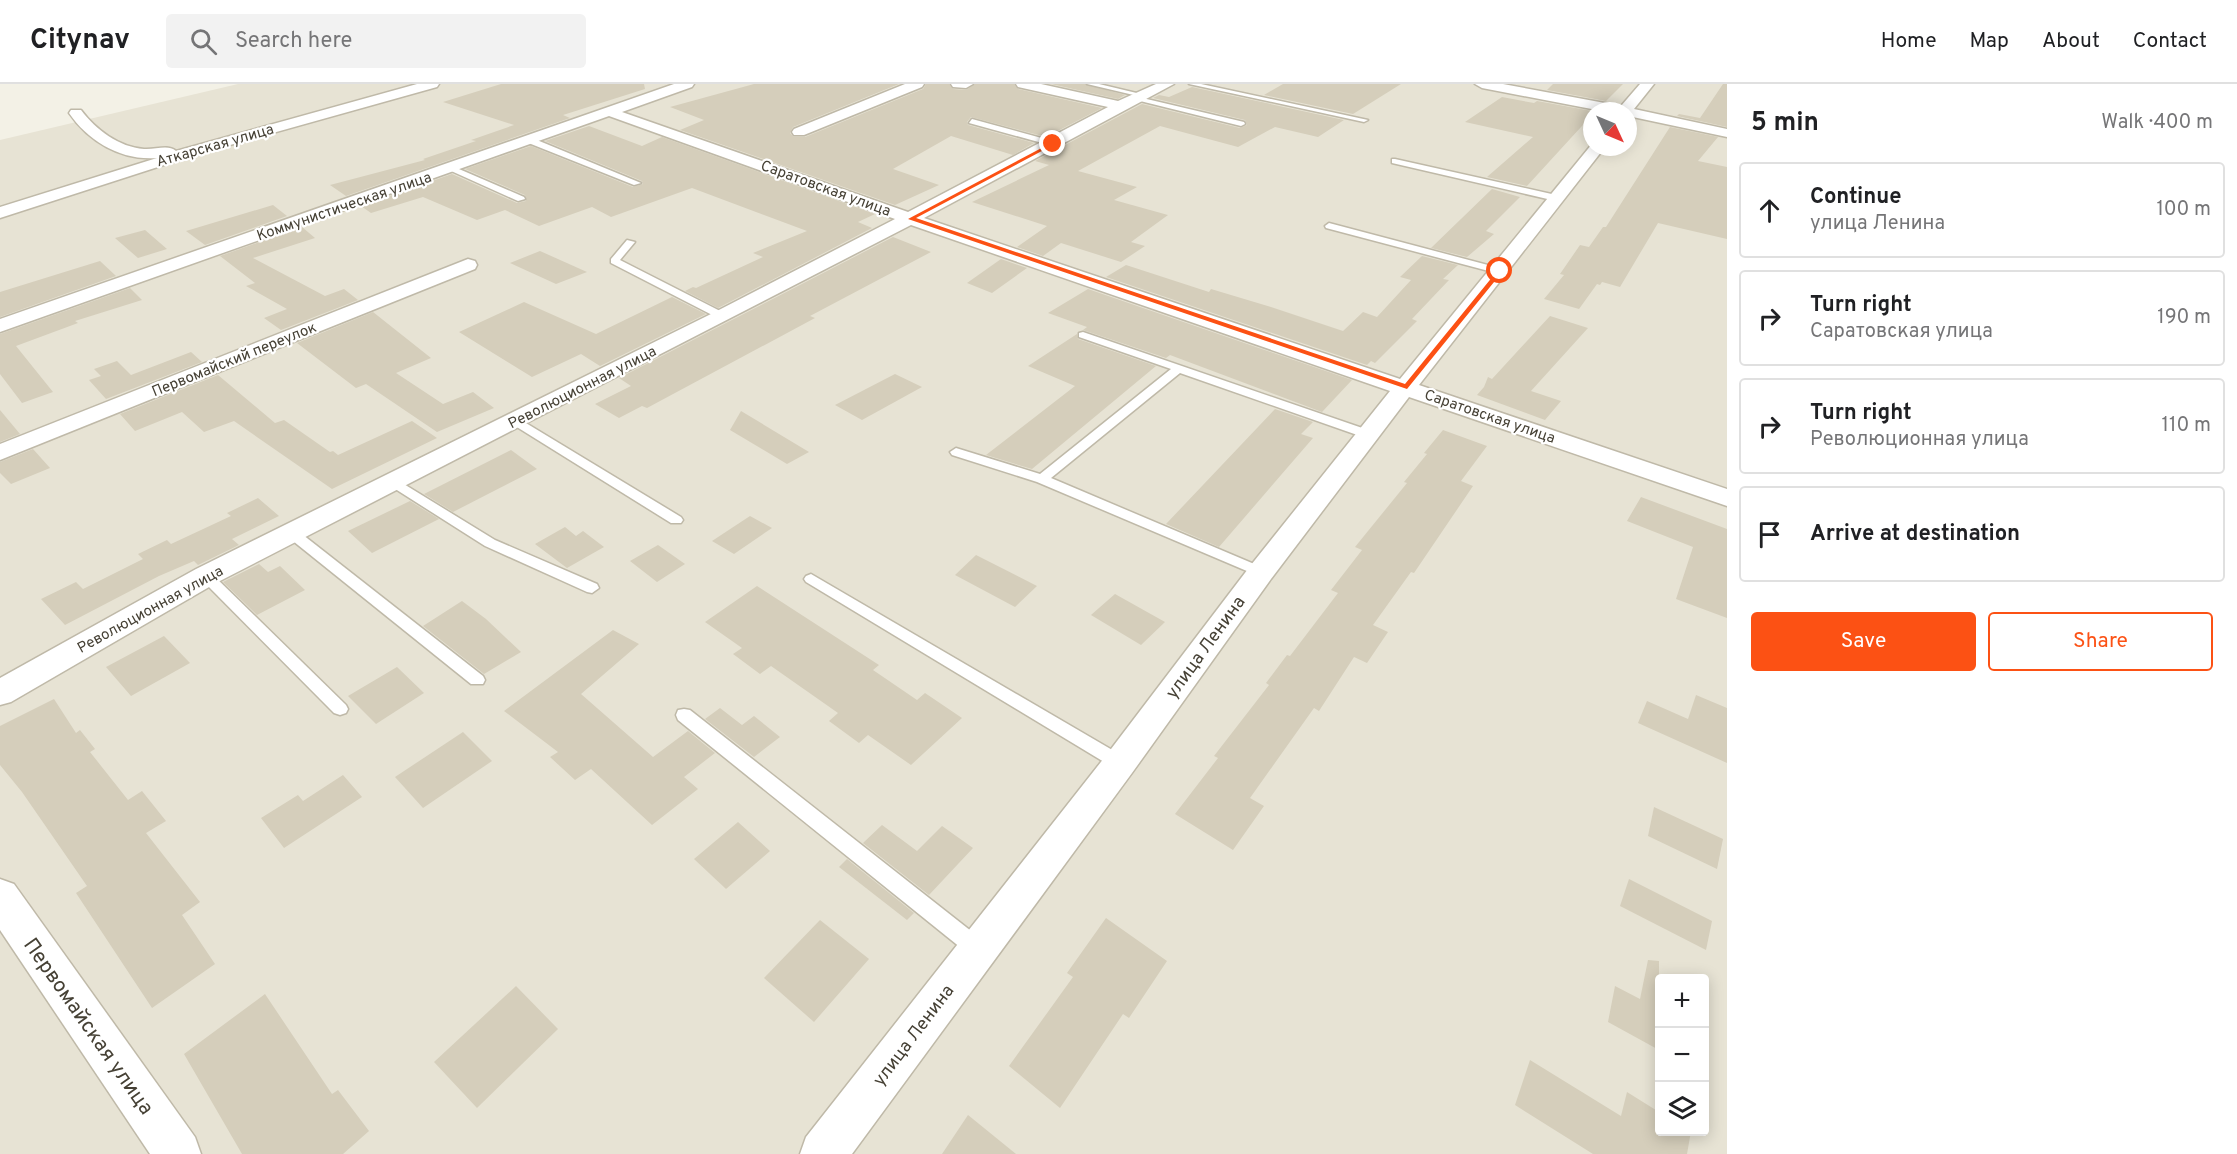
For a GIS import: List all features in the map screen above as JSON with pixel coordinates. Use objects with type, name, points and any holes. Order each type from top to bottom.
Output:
[{"type":"street","name":"Аткарская улица","points":[[0,213],[193,151],[432,84]]},
{"type":"street","name":"Коммунистическая улица","points":[[0,326],[687,84]]},
{"type":"street","points":[[799,132],[917,84]]},
{"type":"street","points":[[958,84],[966,84]]},
{"type":"street","points":[[1023,84],[1133,100]]},
{"type":"street","name":"Революционная улица","points":[[0,693],[206,576],[722,316],[1167,84]]},
{"type":"street","points":[[1482,84],[1583,103]]},
{"type":"street","points":[[1633,102],[1647,84]]},
{"type":"street","name":"Саратовская улица","points":[[608,111],[911,219],[1727,498]]},
{"type":"street","points":[[76,113],[85,128],[118,146],[142,153],[193,151]]},
{"type":"street","points":[[1637,113],[1727,133]]},
{"type":"street","name":"улица Ленина","points":[[824,1154],[1120,763],[1261,572],[1367,434],[1500,271],[1590,156]]},
{"type":"street","name":"Первомайский переулок","points":[[0,453],[468,264]]},
{"type":"street","name":"Первомайская улица","points":[[0,897],[178,1154]]},
{"type":"lane","points":[[1090,84],[1133,100],[1241,124]]},
{"type":"lane","points":[[1192,84],[1364,120]]},
{"type":"lane","points":[[972,121],[1053,144]]},
{"type":"lane","points":[[529,140],[637,183]]},
{"type":"lane","points":[[1395,161],[1556,198]]},
{"type":"lane","points":[[452,168],[521,199]]},
{"type":"lane","points":[[1329,226],[1500,271]]},
{"type":"lane","points":[[630,242],[614,261],[722,316]]},
{"type":"lane","points":[[1083,334],[1367,434]]},
{"type":"lane","points":[[1042,479],[1179,368]]},
{"type":"lane","points":[[516,421],[676,520]]},
{"type":"lane","points":[[956,452],[1042,479],[1261,572]]},
{"type":"lane","points":[[394,482],[490,543],[592,588]]},
{"type":"lane","points":[[293,534],[477,680]]},
{"type":"lane","points":[[206,576],[340,709]]},
{"type":"lane","points":[[811,579],[1120,763]]},
{"type":"lane","points":[[684,715],[978,949]]},
{"type":"shaded area","points":[[238,84],[1727,84],[1727,1154],[0,1154],[0,140]]},
{"type":"building","points":[[501,84],[644,84],[645,89],[563,115],[570,118],[346,196],[330,185],[425,160],[423,159],[514,125],[443,102]]},
{"type":"building","points":[[754,84],[899,84],[793,127],[790,133],[794,137],[805,137],[923,89],[926,84],[949,84],[953,89],[966,90],[975,84],[1014,84],[1018,89],[1102,108],[1046,137],[971,117],[967,122],[968,125],[1034,143],[1013,155],[951,136],[893,169],[939,185],[895,205],[680,130],[704,120],[670,107]]},
{"type":"building","points":[[1051,84],[1085,84],[1125,95],[1118,99]]},
{"type":"building","points":[[1283,84],[1401,84],[1353,114],[1264,95]]},
{"type":"building","points":[[1553,84],[1623,84],[1606,101],[1547,90]]},
{"type":"building","points":[[1723,84],[1727,84],[1727,127],[1677,116],[1679,114],[1700,118]]},
{"type":"building","points":[[1192,87],[1344,120],[1318,137],[1275,127],[1238,147],[1160,126],[1078,171],[1137,187],[1114,200],[1168,215],[1131,242],[1145,246],[1121,262],[1061,243],[1043,256],[1017,247],[1047,226],[972,202],[1049,165],[1035,161],[1142,104],[1240,128],[1247,125],[1245,120],[1153,98],[1159,95],[1169,97]]},
{"type":"building","points":[[1502,97],[1583,109],[1583,125],[1527,186],[1487,177],[1533,137],[1465,122]]},
{"type":"building","points":[[589,126],[642,146],[662,137],[875,214],[858,222],[872,228],[718,308],[685,291],[763,257],[753,253],[807,231],[692,188],[611,217],[592,207],[539,226],[505,210],[477,220],[423,197],[371,213],[361,206],[452,174],[517,203],[526,201],[525,195],[465,169],[531,146],[633,187],[643,184],[642,181],[545,141]]},
{"type":"building","points":[[1670,127],[1718,137],[1698,161],[1727,167],[1727,239],[1658,223],[1620,287],[1602,282],[1600,285],[1597,284],[1579,309],[1544,299],[1564,275],[1560,274],[1580,245],[1589,247],[1603,227],[1606,227]]},
{"type":"building","points":[[1492,189],[1520,197],[1486,231],[1494,234],[1467,257],[1431,248]]},
{"type":"building","points":[[273,205],[287,216],[205,245],[186,231]]},
{"type":"building","points":[[302,227],[315,238],[253,258],[325,296],[344,289],[358,300],[281,330],[264,318],[287,309],[246,286],[255,283],[220,256]]},
{"type":"building","points":[[145,230],[167,249],[138,258],[115,238]]},
{"type":"building","points":[[893,237],[931,252],[810,316],[815,318],[647,408],[642,406],[619,418],[595,404],[631,386],[619,378]]},
{"type":"building","points":[[540,251],[587,272],[556,284],[510,263]]},
{"type":"building","points":[[1422,256],[1458,265],[1443,279],[1449,280],[1412,319],[1417,321],[1375,363],[1371,361],[1367,365],[1106,277],[1126,265],[1209,292],[1211,289],[1271,307],[1343,331],[1363,312],[1377,317],[1411,280],[1400,277]]},
{"type":"building","points":[[1001,259],[1027,268],[992,293],[967,283]]},
{"type":"building","points":[[100,261],[116,276],[0,317],[0,292]]},
{"type":"building","points":[[130,288],[142,300],[75,321],[78,323],[16,346],[53,392],[22,403],[0,374],[0,334]]},
{"type":"building","points":[[1088,289],[1352,380],[1322,412],[1170,355],[1166,358],[1083,330],[1087,327],[1048,313]]},
{"type":"building","points":[[672,297],[706,314],[600,366],[581,354],[532,377],[459,332],[524,302],[596,334]]},
{"type":"building","points":[[373,312],[431,358],[396,373],[443,404],[473,392],[494,408],[437,432],[366,384],[356,388],[297,343]]},
{"type":"building","points":[[1550,316],[1588,328],[1531,391],[1561,401],[1545,420],[1477,395],[1484,387],[1488,377],[1492,379]]},
{"type":"building","points":[[1077,334],[1078,339],[1156,366],[1032,469],[986,455],[1075,386],[1028,366]]},
{"type":"building","points":[[191,352],[202,362],[106,399],[89,380],[101,376],[94,369],[117,361],[131,375]]},
{"type":"building","points":[[895,374],[922,387],[862,420],[835,405]]},
{"type":"building","points":[[218,375],[275,423],[284,420],[330,452],[333,451],[338,455],[412,421],[437,438],[332,489],[234,421],[204,432],[182,412],[135,431],[120,414]]},
{"type":"building","points":[[1275,409],[1313,422],[1301,434],[1313,438],[1219,547],[1166,524]]},
{"type":"building","points":[[0,410],[20,434],[0,442]]},
{"type":"building","points":[[741,411],[809,452],[787,464],[730,430]]},
{"type":"building","points":[[1443,430],[1487,446],[1461,481],[1473,486],[1414,573],[1411,572],[1373,625],[1388,632],[1367,663],[1354,657],[1319,711],[1314,708],[1250,798],[1264,806],[1233,850],[1175,814],[1218,758],[1214,756],[1269,685],[1266,683],[1287,655],[1290,656],[1338,593],[1331,590],[1362,550],[1355,547],[1407,483],[1404,482]]},
{"type":"building","points":[[33,449],[50,468],[11,484],[0,473],[0,462]]},
{"type":"building","points":[[511,450],[537,469],[453,512],[424,494]]},
{"type":"building","points":[[1641,497],[1727,529],[1727,618],[1676,599],[1693,547],[1627,521]]},
{"type":"building","points":[[258,498],[279,516],[232,539],[239,545],[198,565],[194,561],[159,576],[65,625],[41,599],[76,582],[83,589],[143,559],[138,554],[167,540],[171,544],[231,516],[227,513]]},
{"type":"building","points":[[410,501],[439,519],[372,553],[348,531]]},
{"type":"building","points":[[750,516],[772,528],[734,554],[712,541]]},
{"type":"building","points":[[565,527],[576,536],[583,531],[604,547],[567,568],[535,544]]},
{"type":"building","points":[[658,545],[685,564],[657,582],[630,561]]},
{"type":"building","points":[[976,555],[1037,586],[1015,607],[955,575]]},
{"type":"building","points":[[259,564],[268,572],[280,566],[305,590],[257,615],[223,582]]},
{"type":"building","points":[[757,586],[879,665],[873,670],[917,700],[925,693],[962,718],[911,765],[868,735],[859,743],[829,721],[838,713],[771,666],[760,674],[733,654],[742,648],[705,622]]},
{"type":"building","points":[[1115,594],[1165,622],[1141,645],[1091,615]]},
{"type":"building","points":[[462,601],[486,619],[521,652],[484,674],[423,626]]},
{"type":"building","points":[[613,630],[639,644],[581,694],[653,757],[688,731],[715,753],[684,777],[698,789],[652,825],[591,769],[575,780],[550,757],[558,752],[504,711]]},
{"type":"building","points":[[164,636],[190,663],[131,696],[106,667]]},
{"type":"building","points":[[397,667],[424,693],[376,724],[348,696]]},
{"type":"building","points":[[1696,695],[1727,708],[1727,763],[1638,723],[1647,701],[1688,719]]},
{"type":"building","points":[[54,699],[76,733],[80,730],[95,749],[90,752],[128,800],[142,791],[166,821],[146,833],[200,902],[182,915],[215,964],[152,1008],[76,893],[87,886],[22,792],[0,765],[0,726]]},
{"type":"building","points":[[720,708],[742,725],[754,716],[780,737],[754,757],[705,719]]},
{"type":"building","points":[[463,732],[492,761],[423,808],[395,777]]},
{"type":"building","points":[[343,775],[362,797],[284,848],[261,818],[298,795],[303,801]]},
{"type":"building","points":[[1654,807],[1723,839],[1717,869],[1648,836]]},
{"type":"building","points":[[738,822],[770,851],[726,889],[694,859]]},
{"type":"building","points":[[882,825],[917,851],[942,826],[973,848],[929,895],[863,843]]},
{"type":"building","points":[[847,859],[914,913],[907,920],[839,867]]},
{"type":"building","points":[[1629,879],[1712,921],[1706,950],[1620,906]]},
{"type":"building","points":[[1106,918],[1167,961],[1129,1018],[1123,1014],[1060,1108],[1009,1066],[1073,977],[1067,973]]},
{"type":"building","points":[[820,920],[869,959],[814,1022],[764,978]]},
{"type":"building","points":[[1648,960],[1659,961],[1659,974],[1655,974],[1655,1048],[1608,1022],[1615,986],[1640,999]]},
{"type":"building","points":[[516,986],[558,1029],[477,1108],[434,1062]]},
{"type":"building","points":[[265,994],[332,1094],[338,1090],[369,1131],[343,1154],[242,1154],[184,1054]]},
{"type":"building","points":[[1530,1060],[1621,1116],[1627,1092],[1655,1110],[1655,1136],[1690,1136],[1687,1154],[1593,1154],[1515,1105]]},
{"type":"building","points":[[968,1115],[1016,1154],[942,1154]]},
{"type":"route","points":[[1053,144],[911,219],[1407,387],[1500,271]]}]
